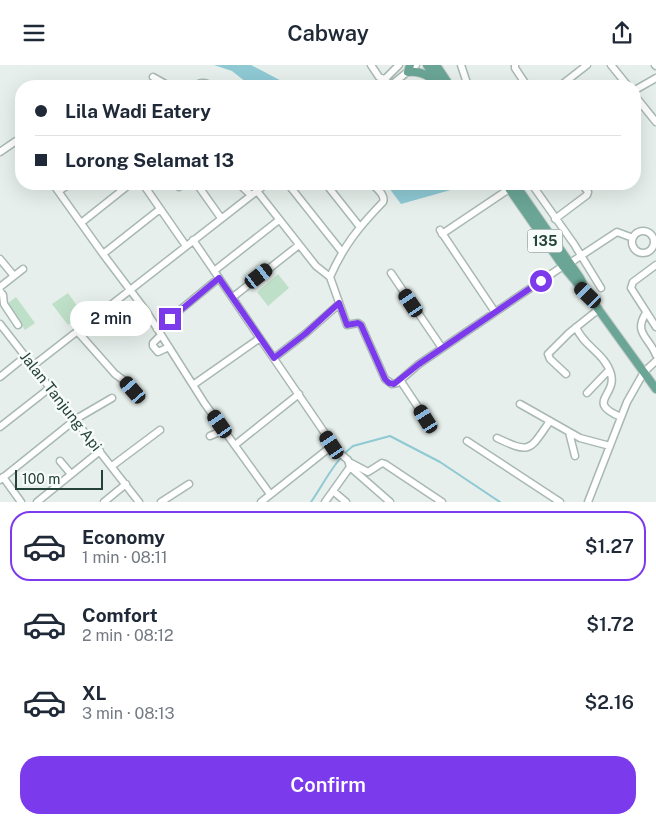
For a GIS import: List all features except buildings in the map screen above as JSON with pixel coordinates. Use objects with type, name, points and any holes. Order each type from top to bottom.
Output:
[{"type":"main road","points":[[427,65],[437,80]]},
{"type":"main road","points":[[436,65],[446,80]]},
{"type":"main road","points":[[409,68],[423,73],[433,80]]},
{"type":"main road","name":"135","points":[[513,190],[566,265],[575,282],[599,309],[656,389]]},
{"type":"street","points":[[372,65],[379,77],[386,79],[399,65]]},
{"type":"street","points":[[396,80],[409,68],[416,65]]},
{"type":"street","points":[[461,65],[466,80]]},
{"type":"street","points":[[515,65],[523,80]]},
{"type":"street","points":[[568,80],[588,65]]},
{"type":"street","points":[[611,65],[623,80]]},
{"type":"street","points":[[153,77],[158,80]]},
{"type":"street","points":[[641,87],[656,78]]},
{"type":"street","points":[[641,103],[656,122]]},
{"type":"street","points":[[0,152],[15,142]]},
{"type":"street","points":[[81,223],[122,190]]},
{"type":"street","points":[[147,190],[186,246]]},
{"type":"street","points":[[201,190],[221,218]]},
{"type":"street","points":[[247,190],[254,193],[279,220],[316,266],[330,277],[347,325],[358,323],[361,325],[385,379],[392,384],[442,348],[617,232],[633,238]]},
{"type":"street","points":[[34,365],[258,190]]},
{"type":"street","points":[[293,190],[342,251]]},
{"type":"street","points":[[331,190],[360,227]]},
{"type":"street","points":[[330,277],[342,251],[384,200],[377,190]]},
{"type":"street","points":[[496,312],[441,232],[504,190]]},
{"type":"street","points":[[537,190],[601,288]]},
{"type":"street","points":[[556,219],[587,195],[587,190]]},
{"type":"street","points":[[59,191],[130,290],[193,385],[270,494]]},
{"type":"street","points":[[103,254],[160,209]]},
{"type":"street","points":[[214,271],[279,220]]},
{"type":"street","points":[[193,240],[332,445],[390,501]]},
{"type":"street","points":[[232,297],[299,245]]},
{"type":"street","points":[[0,259],[14,276]]},
{"type":"street","points":[[656,265],[631,285],[632,291],[656,327]]},
{"type":"street","points":[[0,287],[23,269]]},
{"type":"street","points":[[391,273],[442,348]]},
{"type":"street","points":[[169,347],[158,352],[153,346],[159,332],[219,278]]},
{"type":"street","points":[[0,291],[3,295],[4,305],[18,325]]},
{"type":"street","points":[[274,358],[305,334],[339,303]]},
{"type":"street","points":[[566,374],[550,359],[548,354],[576,327],[599,309]]},
{"type":"street","points":[[646,313],[641,320],[641,329],[656,355]]},
{"type":"street","name":"Jalan Tanjung Api","points":[[0,324],[140,501]]},
{"type":"street","points":[[576,327],[583,339],[603,358],[609,370],[612,385],[603,399],[603,403],[608,411],[621,417]]},
{"type":"street","points":[[77,331],[115,374],[133,390]]},
{"type":"street","points":[[193,385],[260,338]]},
{"type":"street","points":[[0,377],[26,356]]},
{"type":"street","points":[[588,501],[621,417],[644,371],[656,361]]},
{"type":"street","points":[[587,393],[609,370]]},
{"type":"street","points":[[400,380],[426,419]]},
{"type":"street","points":[[0,427],[51,387]]},
{"type":"street","points":[[235,445],[299,394]]},
{"type":"street","points":[[21,501],[2,479],[76,419],[112,398]]},
{"type":"street","points":[[520,404],[587,441],[610,446]]},
{"type":"street","points":[[497,438],[524,449],[534,444],[550,421]]},
{"type":"street","points":[[112,465],[160,430]]},
{"type":"street","points":[[210,436],[224,430]]},
{"type":"street","points":[[569,432],[575,455]]},
{"type":"street","points":[[467,441],[560,501]]},
{"type":"street","points":[[261,501],[332,445]]},
{"type":"street","points":[[37,501],[100,451]]},
{"type":"street","points":[[325,501],[333,491],[347,460]]},
{"type":"street","points":[[347,460],[368,471],[382,463],[385,464],[442,501]]},
{"type":"street","points":[[60,461],[71,474]]},
{"type":"street","points":[[104,501],[126,484]]},
{"type":"street","points":[[161,501],[189,484]]},
{"type":"street","points":[[333,491],[346,501]]},
{"type":"green space","points":[[278,274],[289,288],[268,306],[257,292]]},
{"type":"green space","points":[[68,293],[83,314],[68,325],[52,304]]},
{"type":"green space","points":[[16,297],[35,323],[25,330],[7,304]]},
{"type":"water","points":[[214,65],[251,65],[280,80],[243,80],[232,71]]},
{"type":"water","points":[[390,190],[451,190],[401,204]]},
{"type":"waterway","points":[[311,502],[335,465],[353,446],[390,436],[440,462],[500,502]]},
{"type":"route","points":[[170,319],[219,278],[274,358],[305,334],[339,303],[347,325],[358,323],[361,325],[386,381],[394,384],[411,369],[541,281]]}]
